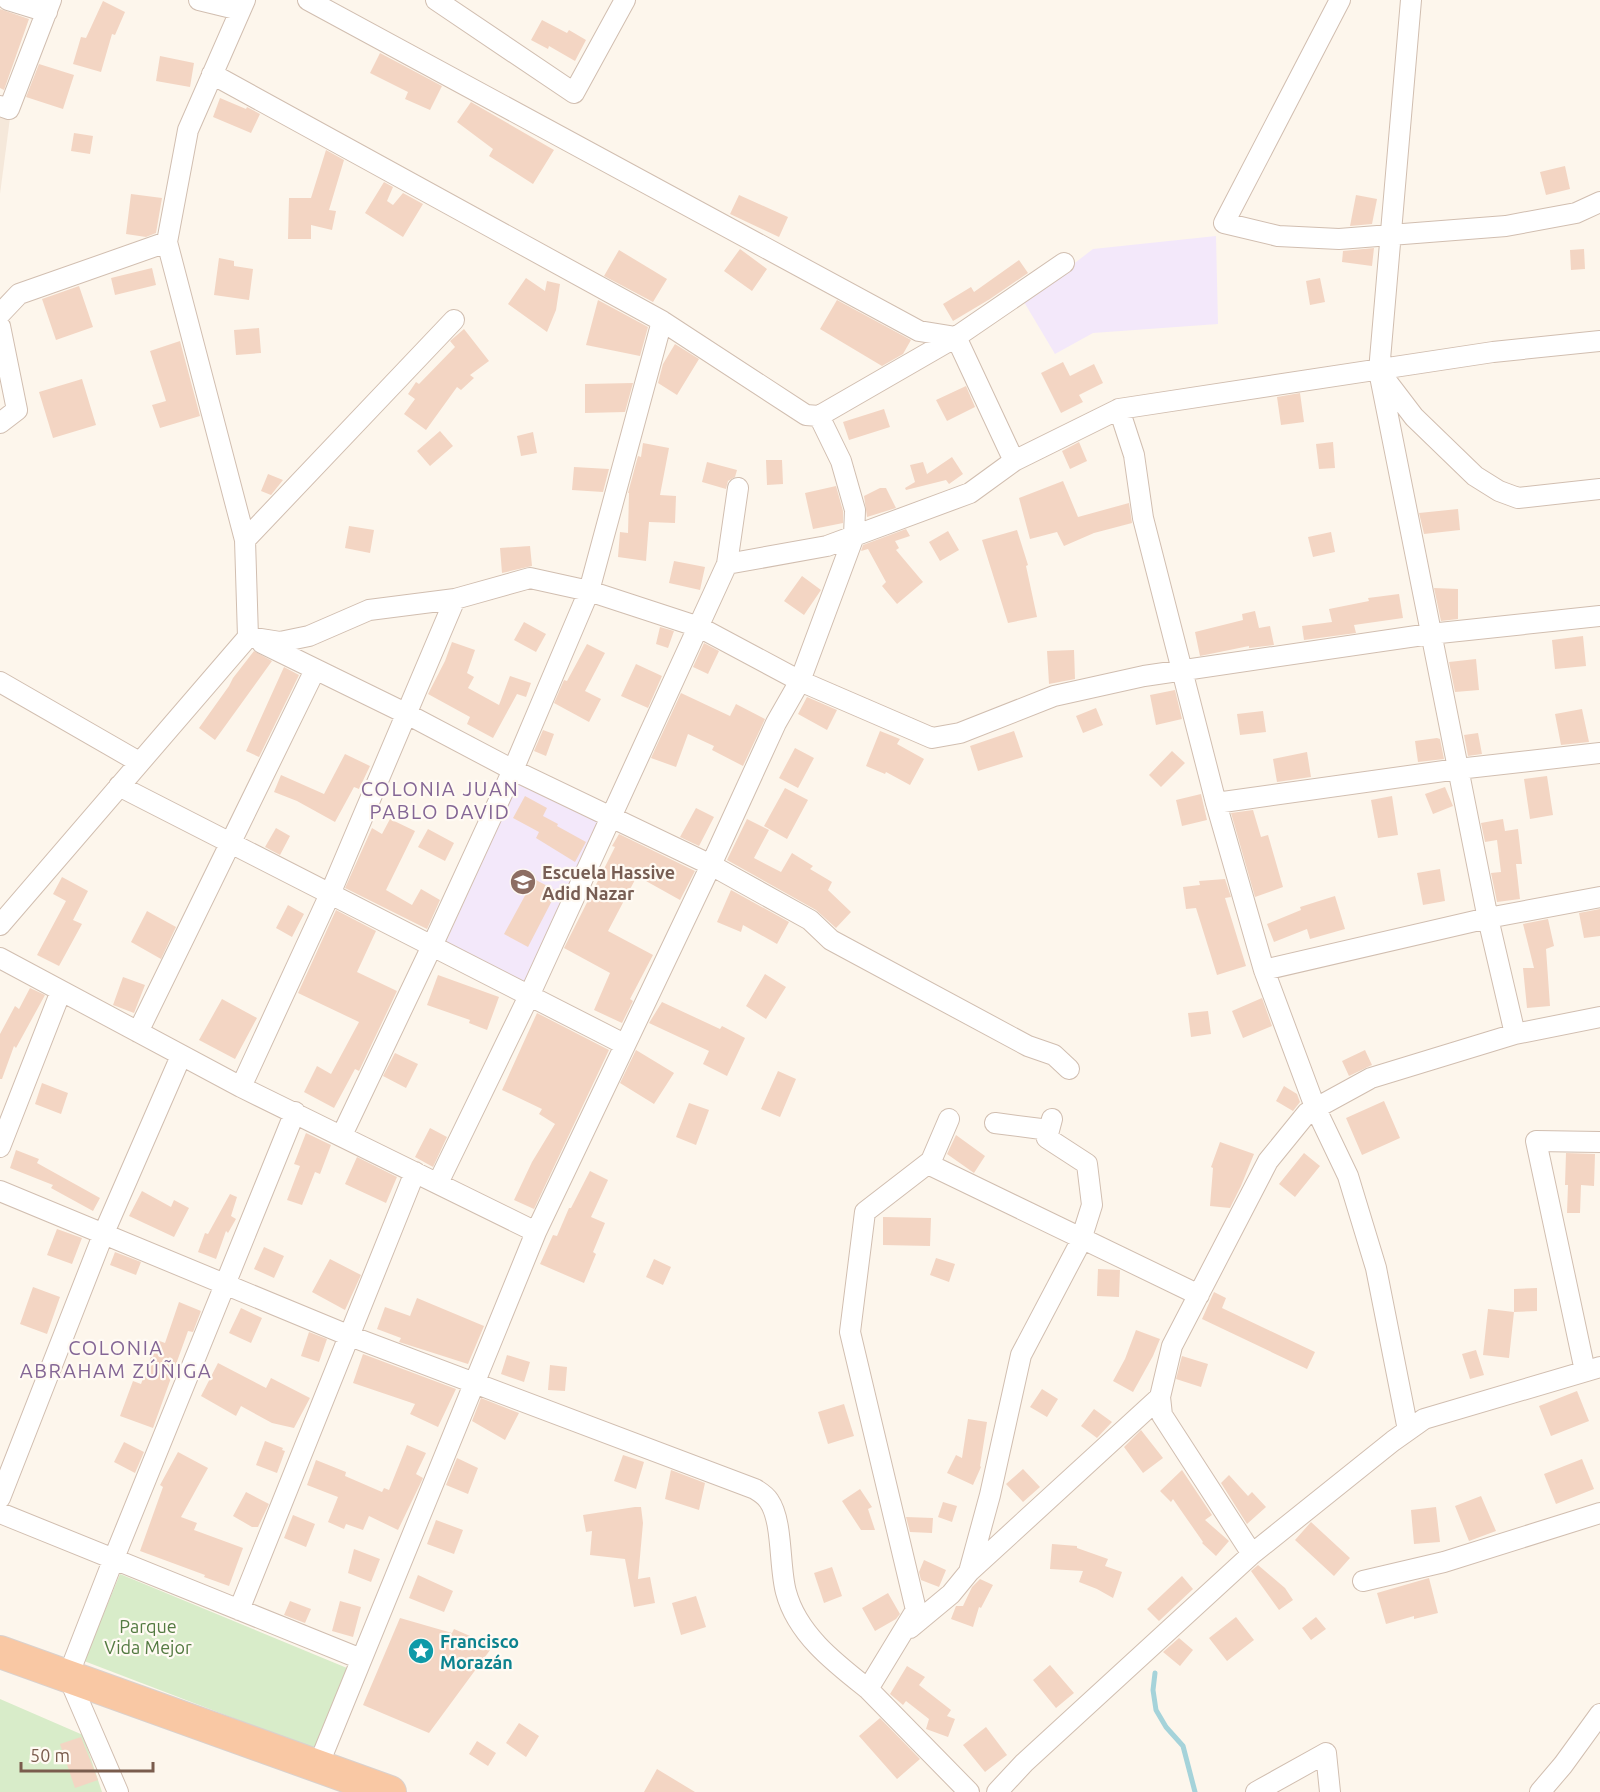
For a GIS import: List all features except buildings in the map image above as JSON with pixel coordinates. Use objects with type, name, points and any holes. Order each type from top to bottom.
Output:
[{"type":"highway","points":[[6,1659],[68,1676],[390,1792]]},
{"type":"street","points":[[4,107],[49,6],[8,0]]},
{"type":"street","points":[[0,925],[248,637],[245,540],[167,242],[188,130],[242,5],[199,0]]},
{"type":"street","points":[[308,0],[919,331],[956,337]]},
{"type":"street","points":[[436,0],[574,93],[625,0]]},
{"type":"street","points":[[1340,0],[1224,223],[1278,236],[1339,239],[1506,226],[1576,213],[1600,202]]},
{"type":"street","points":[[1411,0],[1379,371],[1488,918],[1515,1034]]},
{"type":"street","points":[[212,74],[662,321],[806,415],[819,416],[956,337],[1064,263]]},
{"type":"street","points":[[0,314],[19,294],[167,242]]},
{"type":"street","points":[[245,540],[454,320]]},
{"type":"street","points":[[342,1135],[513,770],[589,591],[662,321]]},
{"type":"street","points":[[0,326],[17,410],[0,423]]},
{"type":"street","points":[[956,337],[1014,461]]},
{"type":"street","points":[[727,564],[827,546],[970,493],[1014,461],[1119,409],[1493,352],[1600,341]]},
{"type":"street","points":[[1379,371],[1414,417],[1475,476],[1499,492],[1518,498],[1600,489]]},
{"type":"street","points":[[1119,409],[1134,456],[1143,518],[1216,803],[1264,969],[1315,1107],[1348,1176],[1376,1268],[1408,1430]]},
{"type":"street","points":[[318,1766],[536,1232],[776,723],[800,681],[855,536],[855,510],[841,461],[819,416]]},
{"type":"street","points":[[438,1183],[530,996],[727,564],[738,488]]},
{"type":"street","points":[[248,637],[280,642],[309,636],[369,610],[455,599],[530,578],[589,591],[699,627],[800,681],[932,738],[960,733],[1054,696],[1144,676],[1430,634],[1600,616]]},
{"type":"street","points":[[241,1087],[330,894],[455,599]]},
{"type":"street","points":[[248,637],[407,714],[513,770],[711,865],[810,920],[831,940],[1028,1046],[1054,1055],[1069,1069]]},
{"type":"street","points":[[138,1032],[315,670]]},
{"type":"street","points":[[0,682],[139,762]]},
{"type":"street","points":[[1216,803],[1458,769],[1600,753]]},
{"type":"street","points":[[118,786],[624,1044]]},
{"type":"street","points":[[1264,969],[1488,918],[1600,897]]},
{"type":"street","points":[[0,958],[241,1087],[536,1232]]},
{"type":"street","points":[[0,1147],[62,991]]},
{"type":"street","points":[[1252,1554],[1162,1414],[1160,1397],[1172,1346],[1268,1161],[1307,1113],[1371,1078],[1515,1034],[1600,1017]]},
{"type":"street","points":[[0,1498],[103,1235],[181,1056]]},
{"type":"street","points":[[118,1792],[68,1676],[294,1112]]},
{"type":"street","points":[[868,1689],[916,1610],[850,1332],[865,1212],[931,1161],[949,1119]]},
{"type":"street","points":[[969,1572],[990,1495],[1021,1355],[1081,1238],[1092,1205],[1087,1164],[1047,1138],[1051,1125],[995,1123]]},
{"type":"street","points":[[997,1792],[1024,1762],[1252,1554],[1408,1430],[1424,1419],[1593,1369],[1536,1141],[1600,1142]]},
{"type":"street","points":[[928,1164],[1199,1295]]},
{"type":"street","points":[[239,1610],[415,1172]]},
{"type":"street","points":[[0,1191],[350,1336],[755,1489],[769,1501],[775,1514],[786,1592],[802,1627],[836,1664],[868,1689],[969,1792]]},
{"type":"street","points":[[900,1635],[951,1594],[969,1572],[1160,1397]]},
{"type":"street","points":[[0,1512],[361,1659]]},
{"type":"street","points":[[1363,1581],[1444,1562],[1600,1513]]},
{"type":"street","points":[[1540,1792],[1600,1714]]},
{"type":"street","points":[[1256,1792],[1326,1753],[1330,1792]]},
{"type":"shaded area","points":[[0,115],[10,118],[0,194]]},
{"type":"shaded area","points":[[1216,236],[1218,324],[1093,333],[1055,354],[1024,302],[1093,249]]},
{"type":"shaded area","name":"Escuela Hassive Adid Nazar","points":[[518,782],[601,822],[527,984],[446,942]]},
{"type":"green space","name":"Parque Vida Mejor","points":[[120,1574],[347,1668],[314,1749],[84,1661]]},
{"type":"green space","points":[[0,1699],[83,1735],[102,1792],[0,1792]]},
{"type":"waterway","points":[[1155,1673],[1153,1690],[1156,1710],[1166,1727],[1183,1746],[1195,1792]]},
{"type":"place","name":"Escuela Hassive Adid Nazar","points":[[523,882]]},
{"type":"place","name":"Francisco Morazán","points":[[421,1651]]},
{"type":"district","name":"COLONIA JUAN PABLO DAVID","points":[[440,800]]},
{"type":"district","name":"COLONIA ABRAHAM ZÚÑIGA","points":[[116,1358]]}]
